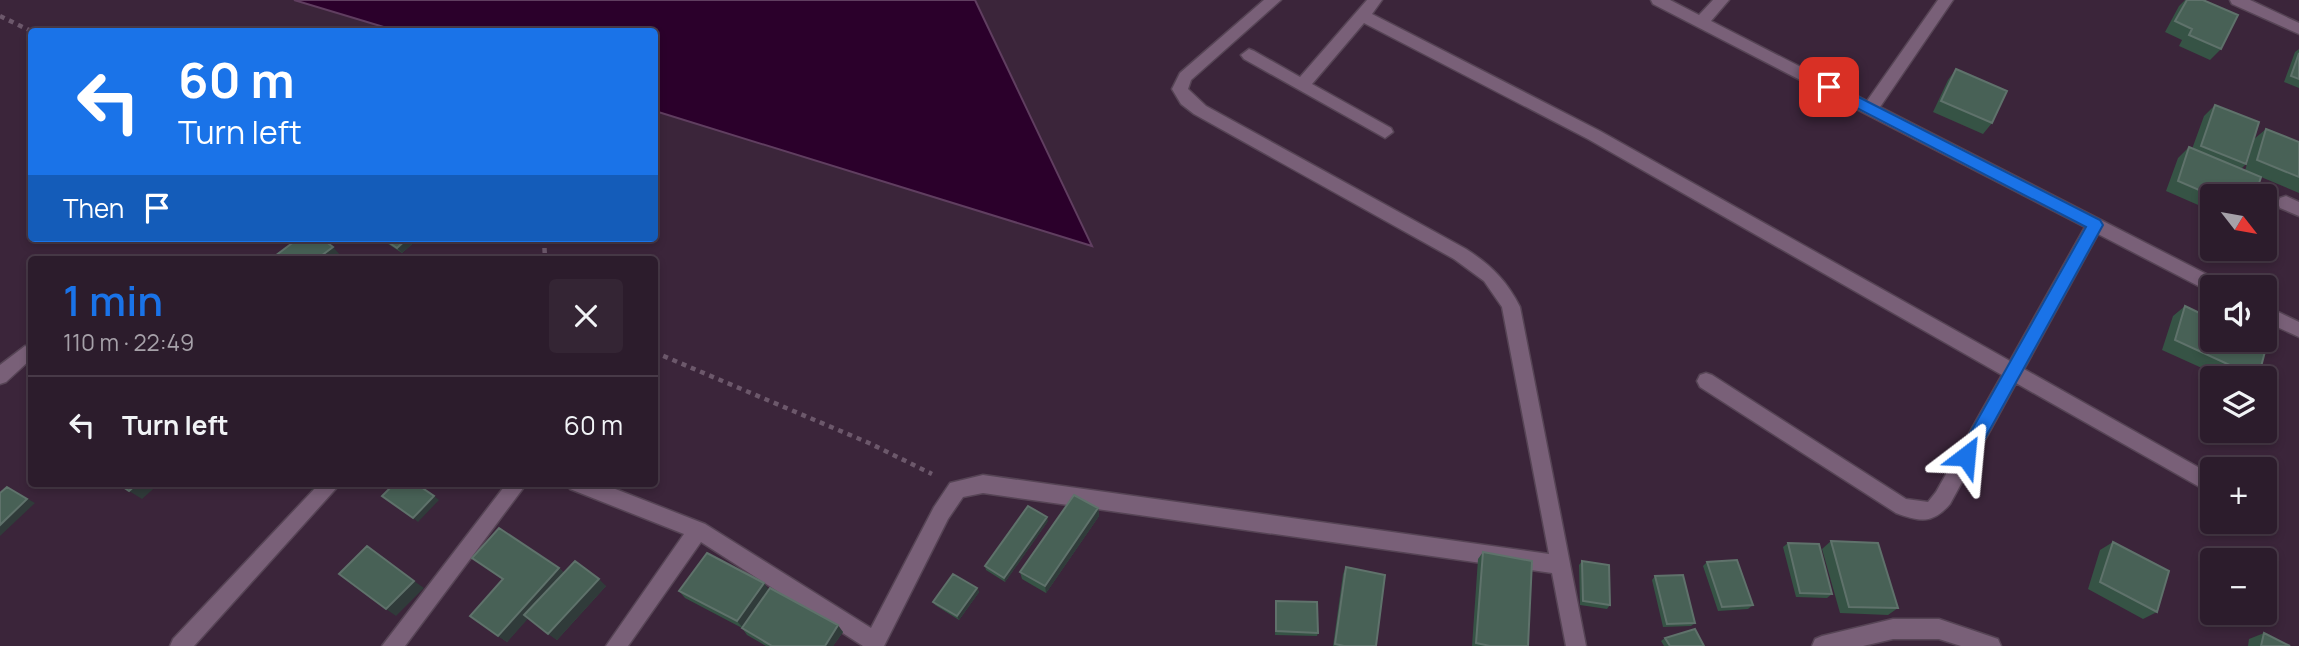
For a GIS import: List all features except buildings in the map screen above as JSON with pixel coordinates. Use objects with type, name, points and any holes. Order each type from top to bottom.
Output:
[{"type":"street","points":[[1274,0],[1185,77],[1180,89],[1187,100],[1200,110],[1460,254],[1484,270],[1501,286],[1511,307],[1576,646]]},
{"type":"street","points":[[1302,85],[1375,0]]},
{"type":"street","points":[[1658,0],[2200,279]]},
{"type":"street","points":[[1701,22],[1721,0]]},
{"type":"street","points":[[1870,109],[1945,0]]},
{"type":"street","points":[[2237,0],[2299,29]]},
{"type":"street","points":[[1362,15],[1594,135],[2200,478]]},
{"type":"street","points":[[1249,55],[1385,132]]},
{"type":"street","points":[[1706,381],[1903,507],[1932,512],[2095,225]]},
{"type":"street","points":[[2277,319],[2299,330]]},
{"type":"street","points":[[0,376],[24,354]]},
{"type":"street","points":[[587,487],[698,530],[877,645],[941,513],[957,489],[983,484],[1559,565]]},
{"type":"street","points":[[180,646],[328,487]]},
{"type":"street","points":[[392,646],[516,487]]},
{"type":"street","points":[[616,646],[698,530]]},
{"type":"street","points":[[1822,646],[1894,629],[1939,629],[1991,646]]},
{"type":"path","points":[[0,16],[28,30]]},
{"type":"path","points":[[658,354],[869,443],[957,489]]},
{"type":"shaded area","points":[[294,0],[975,0],[1092,246],[658,112],[658,28],[387,28]]},
{"type":"route","points":[[1829,87],[2095,225],[1966,456]]}]
